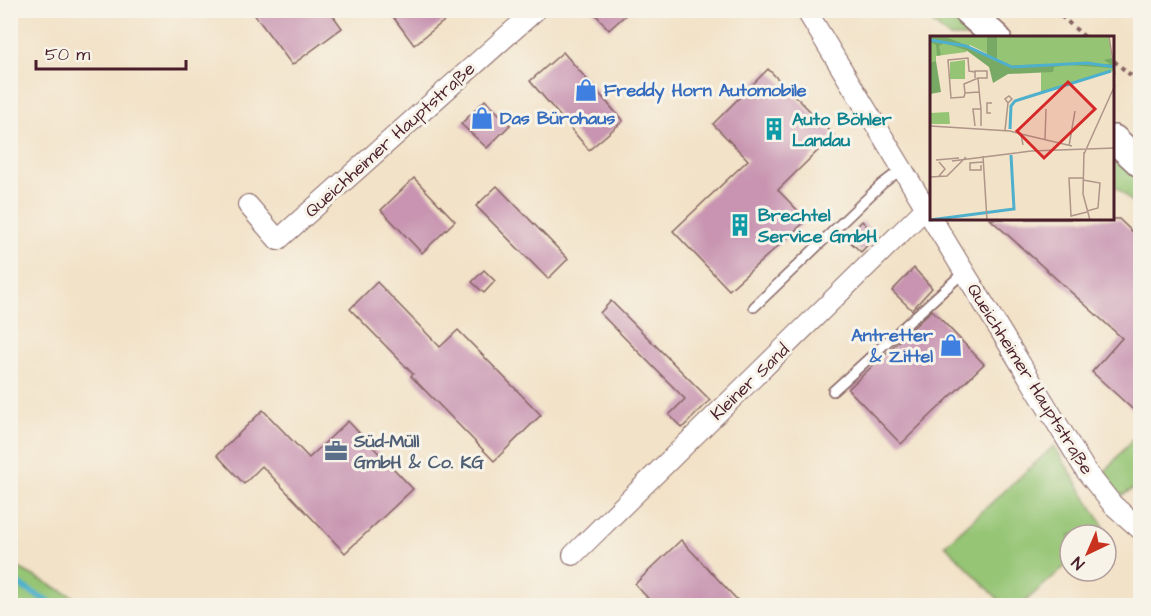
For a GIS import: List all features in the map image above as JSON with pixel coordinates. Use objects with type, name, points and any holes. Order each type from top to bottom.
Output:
[{"type":"main road","points":[[966,10],[995,36]]},
{"type":"main road","points":[[1115,142],[1140,163]]},
{"type":"street","name":"Queichheimer Hauptstraße","points":[[248,205],[279,240],[536,10]]},
{"type":"street","name":"Queichheimer Hauptstraße","points":[[806,10],[930,215]]},
{"type":"street","name":"Kleiner Sand","points":[[573,555],[930,215]]},
{"type":"street","name":"Queichheimer Hauptstraße","points":[[933,220],[1086,471],[1113,506],[1140,529]]},
{"type":"lane","points":[[754,308],[882,184],[902,169]]},
{"type":"lane","points":[[833,391],[964,272]]},
{"type":"path","points":[[1054,10],[1084,36]]},
{"type":"path","points":[[1115,63],[1140,83]]},
{"type":"green space","points":[[919,11],[948,11],[978,36],[948,36]]},
{"type":"green space","points":[[1115,157],[1140,180],[1140,210],[1115,186]]},
{"type":"green space","points":[[1140,430],[1140,485],[1119,497],[1104,473]]},
{"type":"green space","points":[[1054,446],[1102,523],[1058,523],[1058,573],[1021,605],[1004,605],[945,545]]},
{"type":"green space","points":[[11,564],[89,605],[11,605]]},
{"type":"building","points":[[251,10],[329,10],[342,28],[292,65]]},
{"type":"building","points":[[388,10],[458,10],[414,45]]},
{"type":"building","points":[[592,10],[631,10],[609,30]]},
{"type":"building","points":[[563,52],[623,121],[589,150],[530,81]]},
{"type":"building","points":[[768,69],[834,135],[778,190],[807,220],[729,290],[673,231],[748,160],[713,124]]},
{"type":"building","points":[[485,100],[510,125],[487,148],[461,124]]},
{"type":"building","points":[[414,178],[455,221],[422,253],[381,210]]},
{"type":"building","points":[[497,186],[568,259],[548,279],[476,206]]},
{"type":"building","points":[[1119,219],[1140,239],[1140,416],[1092,372],[1122,338],[991,220]]},
{"type":"building","points":[[862,221],[876,236],[861,252],[846,238]]},
{"type":"building","points":[[914,268],[932,288],[912,310],[892,291]]},
{"type":"building","points":[[484,270],[495,281],[484,293],[472,282]]},
{"type":"building","points":[[377,282],[440,347],[458,330],[541,415],[494,461],[350,309]]},
{"type":"building","points":[[611,301],[710,400],[682,428],[669,415],[685,399],[600,313]]},
{"type":"building","points":[[932,310],[984,364],[901,444],[848,389]]},
{"type":"building","points":[[263,410],[309,458],[348,421],[413,489],[345,553],[262,466],[244,484],[217,455]]},
{"type":"building","points":[[681,540],[743,606],[655,606],[635,584]]},
{"type":"waterway","points":[[10,580],[57,606]]},
{"type":"place","name":"Freddy Horn Automobile","points":[[586,90]]},
{"type":"place","name":"Das Bürohaus","points":[[482,118]]},
{"type":"place","name":"Auto Böhler Landau","points":[[774,129]]},
{"type":"place","name":"Brechtel Service GmbH","points":[[740,225]]},
{"type":"place","name":"Antretter & Zittel","points":[[951,345]]},
{"type":"place","name":"Süd-Müll GmbH & Co. KG","points":[[336,451]]}]
